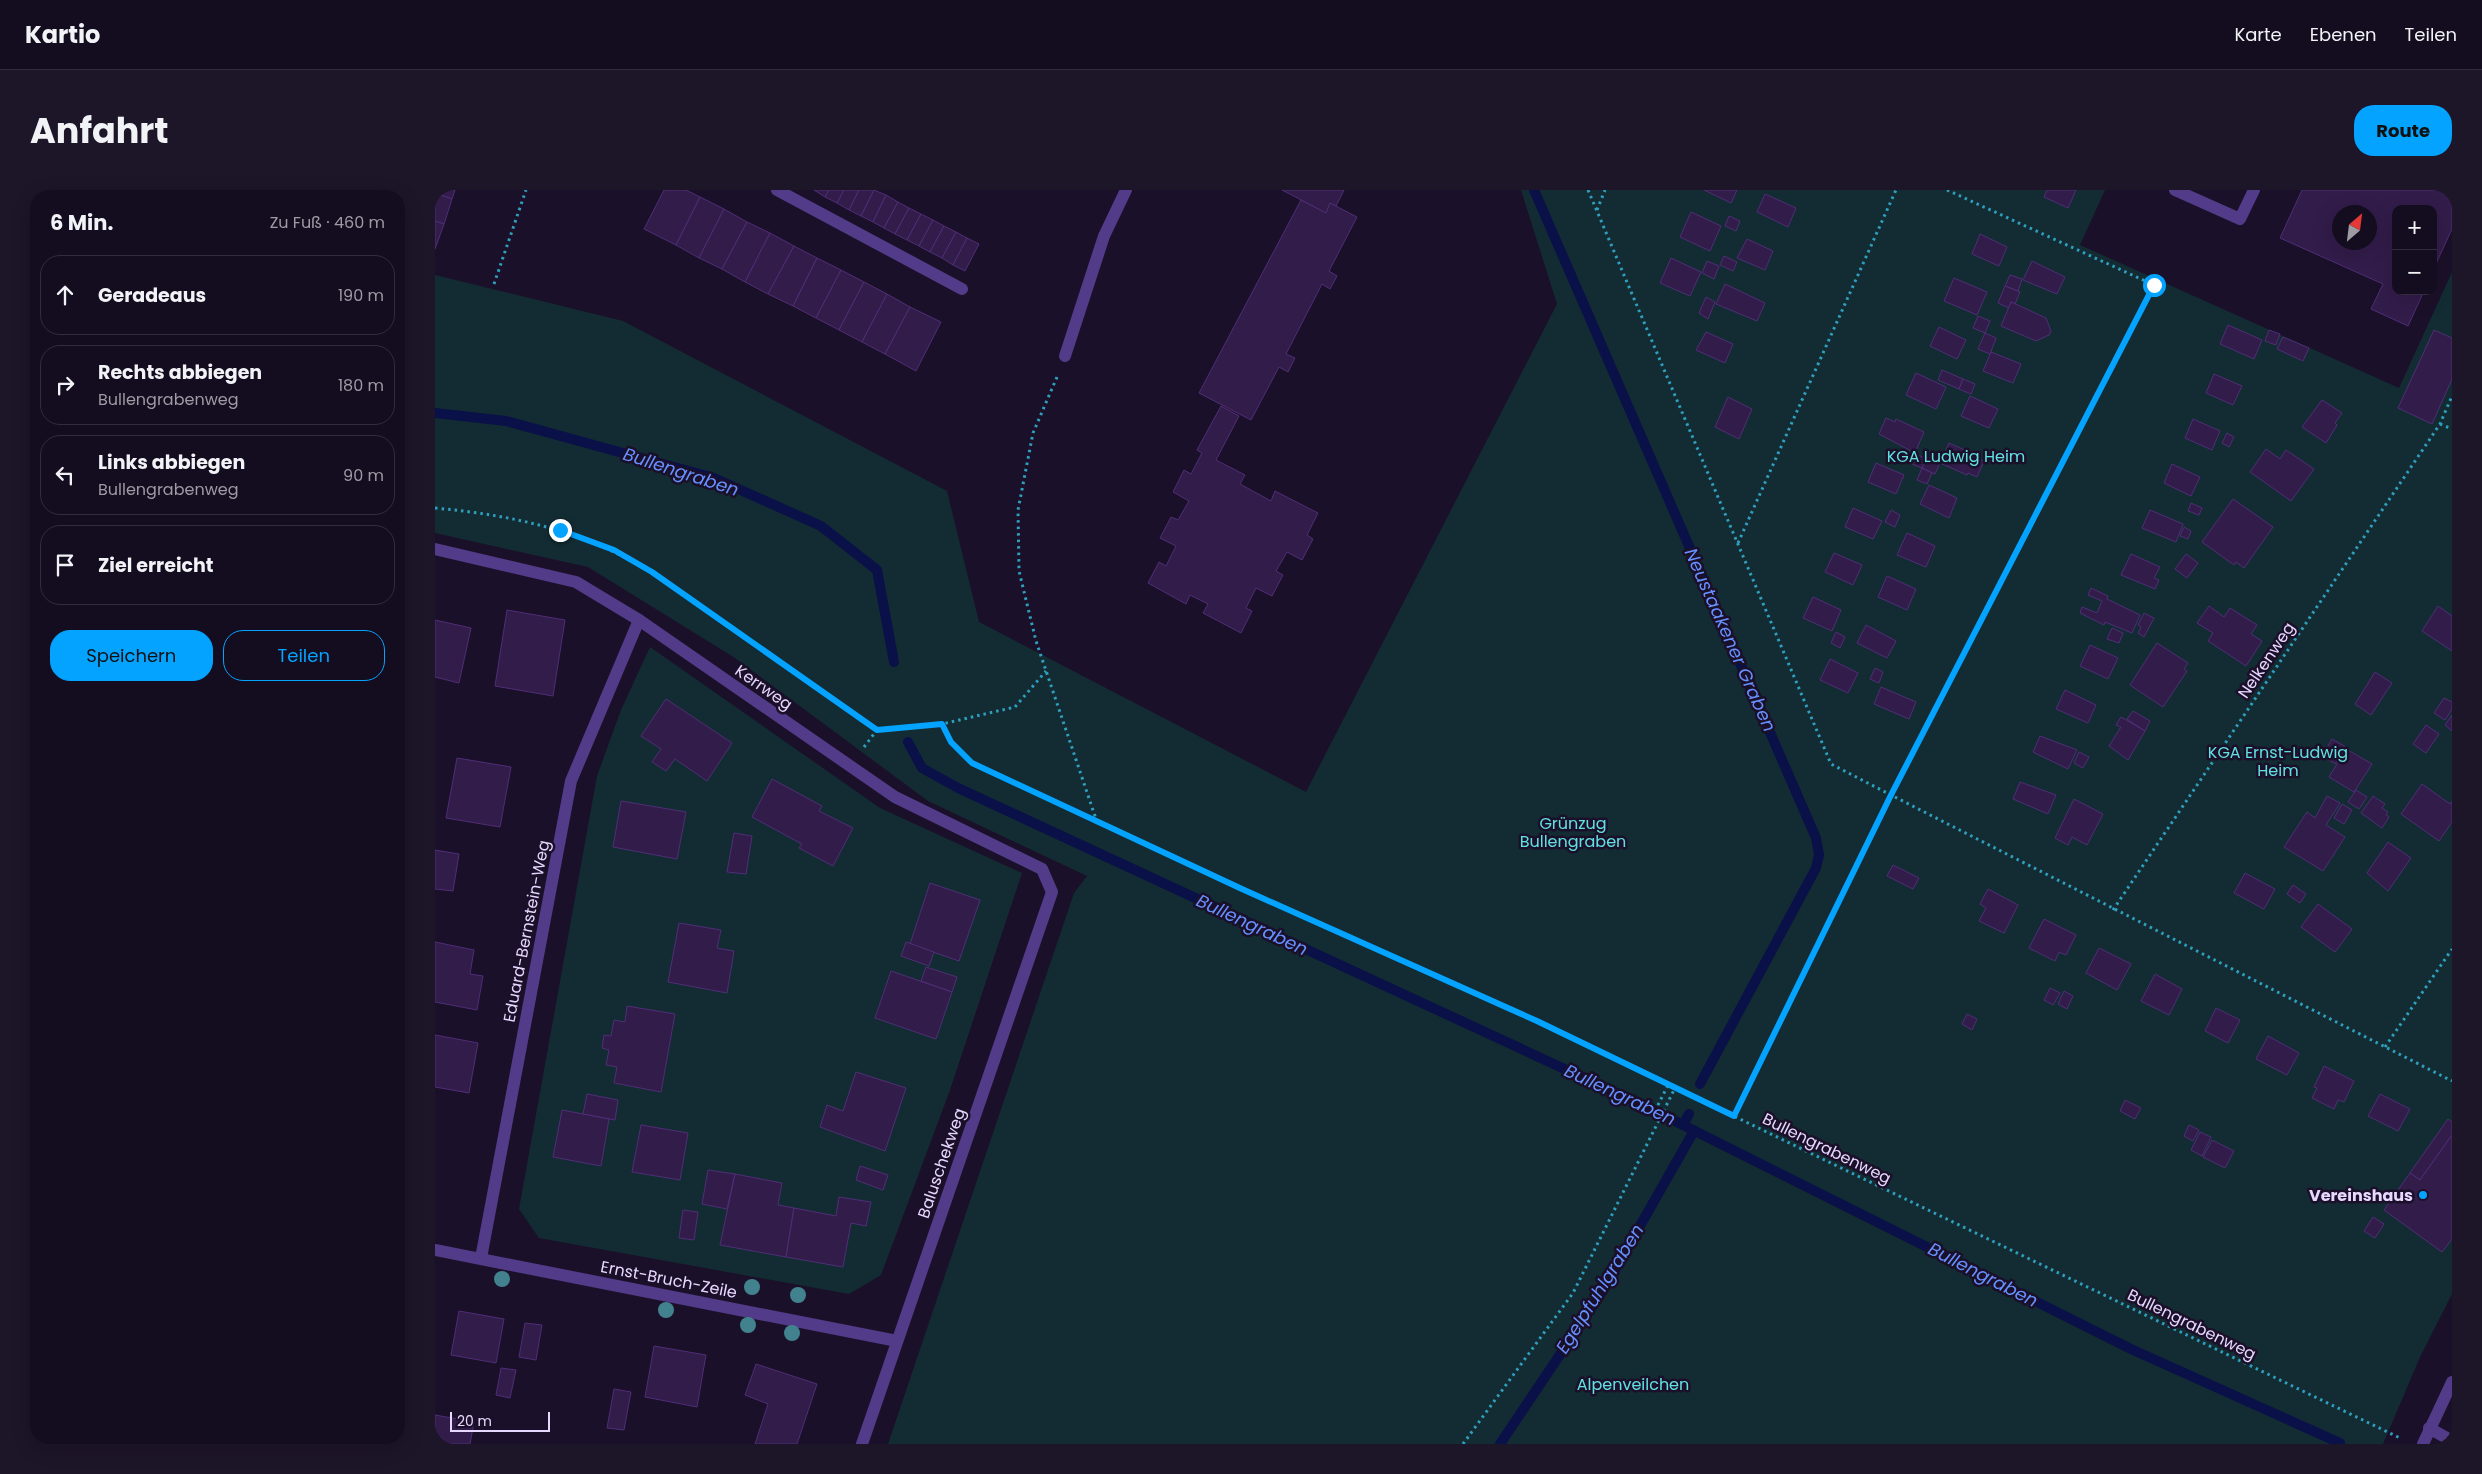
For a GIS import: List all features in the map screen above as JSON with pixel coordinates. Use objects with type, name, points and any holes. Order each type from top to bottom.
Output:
[{"type":"street","points":[[777,190],[962,289]]},
{"type":"street","points":[[1065,356],[1104,236],[1126,190]]},
{"type":"street","points":[[2175,190],[2240,220],[2254,190]]},
{"type":"street","name":"Kerrweg","points":[[435,549],[576,582],[639,620],[895,797],[1043,869],[1052,892]]},
{"type":"street","name":"Eduard-Bernstein-Weg","points":[[481,1258],[571,781],[639,620]]},
{"type":"street","name":"Baluschekweg","points":[[862,1444],[1052,892]]},
{"type":"street","name":"Ernst-Bruch-Zeile","points":[[435,1250],[897,1341]]},
{"type":"street","points":[[2423,1444],[2452,1382]]},
{"type":"street","points":[[2429,1428],[2452,1441]]},
{"type":"path","points":[[494,284],[526,190]]},
{"type":"path","points":[[1588,190],[1831,764],[2113,910],[2452,1081]]},
{"type":"path","points":[[1597,210],[1605,190]]},
{"type":"path","points":[[1738,543],[1896,190]]},
{"type":"path","points":[[1734,1116],[1891,795],[2154,285],[1955,191],[1947,190]]},
{"type":"path","points":[[1065,356],[1033,433],[1018,510],[1019,571],[1036,641],[1098,823]]},
{"type":"path","name":"Nelkenweg","points":[[2113,910],[2440,424],[2452,396]]},
{"type":"path","points":[[2440,424],[2452,429]]},
{"type":"path","points":[[435,508],[487,513],[560,530],[614,550],[652,572],[877,730],[942,724],[1015,707],[1046,671]]},
{"type":"path","name":"Bullengrabenweg","points":[[942,724],[951,742],[972,763],[1098,823],[1511,1009],[2405,1441]]},
{"type":"path","points":[[2385,1048],[2452,949]]},
{"type":"path","points":[[1655,1111],[1669,1085]]},
{"type":"path","points":[[1463,1444],[1573,1293],[1675,1088]]},
{"type":"green space","points":[[1521,190],[2105,190],[2080,245],[2399,388],[2452,272],[2452,1294],[2420,1357],[2383,1444],[888,1444],[1074,893],[1087,876],[928,801],[735,658],[588,567],[435,533],[435,275],[623,321],[947,491],[979,622],[1306,792],[1557,304]]},
{"type":"green space","points":[[650,647],[880,808],[1022,873],[950,1090],[881,1275],[849,1294],[539,1238],[519,1209],[597,776],[621,710]]},
{"type":"building","points":[[435,190],[455,190],[452,199],[435,193]]},
{"type":"building","points":[[664,190],[686,190],[700,197],[676,245],[644,229]]},
{"type":"building","points":[[814,190],[829,190],[825,197]]},
{"type":"building","points":[[829,190],[844,190],[837,203],[825,197]]},
{"type":"building","points":[[844,190],[859,190],[849,210],[837,203]]},
{"type":"building","points":[[859,190],[874,190],[861,216],[849,210]]},
{"type":"building","points":[[874,190],[886,195],[873,222],[861,216]]},
{"type":"building","points":[[1282,190],[1344,190],[1336,206],[1330,203],[1326,213]]},
{"type":"building","points":[[1704,190],[1737,190],[1731,203]]},
{"type":"building","points":[[2047,190],[2076,190],[2068,208],[2044,197]]},
{"type":"building","points":[[2302,190],[2452,190],[2452,229],[2437,261],[2437,205],[2392,205],[2392,295],[2422,295],[2408,326],[2371,309],[2383,284],[2280,238]]},
{"type":"building","points":[[435,193],[452,199],[444,224],[435,221]]},
{"type":"building","points":[[1765,194],[1796,208],[1788,227],[1757,212]]},
{"type":"building","points":[[886,195],[898,202],[884,228],[873,222]]},
{"type":"building","points":[[700,197],[724,209],[699,258],[676,245]]},
{"type":"building","points":[[1301,200],[1326,213],[1330,203],[1357,217],[1329,271],[1337,276],[1330,289],[1322,284],[1286,354],[1295,358],[1288,372],[1279,367],[1251,420],[1199,393]]},
{"type":"building","points":[[898,202],[909,208],[895,234],[884,228]]},
{"type":"building","points":[[909,208],[921,214],[907,240],[895,234]]},
{"type":"building","points":[[724,209],[747,222],[722,269],[699,258]]},
{"type":"building","points":[[1691,212],[1721,226],[1710,251],[1680,237]]},
{"type":"building","points":[[921,214],[933,220],[919,246],[907,240]]},
{"type":"building","points":[[1729,216],[1740,221],[1736,231],[1725,226]]},
{"type":"building","points":[[933,220],[944,226],[930,252],[919,246]]},
{"type":"building","points":[[435,221],[444,224],[435,249]]},
{"type":"building","points":[[747,222],[770,233],[745,282],[722,269]]},
{"type":"building","points":[[944,226],[956,232],[942,258],[930,252]]},
{"type":"building","points":[[956,232],[967,238],[953,265],[942,258]]},
{"type":"building","points":[[770,233],[794,246],[768,294],[745,282]]},
{"type":"building","points":[[1980,234],[2007,247],[1999,266],[1972,254]]},
{"type":"building","points":[[967,238],[979,244],[965,271],[953,265]]},
{"type":"building","points":[[1747,239],[1773,251],[1765,270],[1737,258]]},
{"type":"building","points":[[794,246],[817,258],[793,306],[768,294]]},
{"type":"building","points":[[1724,256],[1737,262],[1733,271],[1720,265]]},
{"type":"building","points":[[817,258],[841,270],[816,318],[793,306]]},
{"type":"building","points":[[1671,258],[1701,272],[1690,296],[1660,283]]},
{"type":"building","points":[[1707,261],[1719,266],[1714,279],[1702,273]]},
{"type":"building","points":[[2032,261],[2065,277],[2057,294],[2023,280]]},
{"type":"building","points":[[841,270],[864,282],[839,330],[816,318]]},
{"type":"building","points":[[2010,275],[2022,279],[2018,291],[2005,286]]},
{"type":"building","points":[[1954,278],[1987,292],[1977,315],[1944,301]]},
{"type":"building","points":[[864,282],[887,294],[862,342],[839,330]]},
{"type":"building","points":[[1725,284],[1765,303],[1757,321],[1716,304]]},
{"type":"building","points":[[2005,286],[2020,292],[2015,304],[2011,302],[2009,308],[1998,303]]},
{"type":"building","points":[[887,294],[910,307],[885,354],[862,342]]},
{"type":"building","points":[[1706,297],[1715,302],[1708,319],[1699,313]]},
{"type":"building","points":[[2011,302],[2046,318],[2051,331],[2049,335],[2036,341],[2001,326]]},
{"type":"building","points":[[910,307],[941,322],[916,371],[885,354]]},
{"type":"building","points":[[1978,316],[1990,321],[1985,333],[1973,328]]},
{"type":"building","points":[[2228,325],[2262,340],[2254,359],[2220,344]]},
{"type":"building","points":[[1939,327],[1966,340],[1957,359],[1930,346]]},
{"type":"building","points":[[2269,330],[2280,334],[2276,345],[2265,341]]},
{"type":"building","points":[[2434,330],[2452,338],[2452,379],[2432,424],[2398,408]]},
{"type":"building","points":[[1706,332],[1733,344],[1725,363],[1696,350]]},
{"type":"building","points":[[1985,333],[1996,338],[1990,354],[1978,349]]},
{"type":"building","points":[[2283,337],[2309,348],[2303,361],[2277,349]]},
{"type":"building","points":[[1991,352],[2021,364],[2013,383],[1983,371]]},
{"type":"building","points":[[1942,370],[1963,379],[1959,389],[1938,380]]},
{"type":"building","points":[[1916,373],[1946,387],[1936,409],[1906,395]]},
{"type":"building","points":[[2214,374],[2242,386],[2233,405],[2206,393]]},
{"type":"building","points":[[1963,379],[1975,384],[1971,394],[1959,389]]},
{"type":"building","points":[[1970,396],[1998,409],[1989,428],[1961,416]]},
{"type":"building","points":[[1728,397],[1752,409],[1739,439],[1715,427]]},
{"type":"building","points":[[2322,400],[2342,413],[2326,443],[2302,427]]},
{"type":"building","points":[[1221,406],[1239,416],[1216,460],[1245,475],[1240,484],[1271,501],[1275,491],[1318,513],[1307,535],[1313,539],[1302,560],[1287,552],[1276,571],[1283,575],[1272,596],[1256,588],[1246,608],[1252,611],[1241,633],[1203,613],[1208,604],[1190,595],[1186,604],[1148,583],[1159,562],[1166,566],[1176,546],[1160,538],[1171,517],[1178,520],[1189,501],[1173,492],[1184,470],[1191,474],[1202,453],[1197,450]]},
{"type":"building","points":[[1886,418],[1895,422],[1896,419],[1924,432],[1915,453],[1879,434]]},
{"type":"building","points":[[2193,419],[2220,431],[2212,450],[2185,438]]},
{"type":"building","points":[[2227,433],[2234,437],[2229,447],[2222,443]]},
{"type":"building","points":[[1949,443],[1976,455],[1975,458],[1984,461],[1977,477],[1968,473],[1967,475],[1940,463]]},
{"type":"building","points":[[2266,449],[2280,459],[2286,450],[2314,469],[2291,501],[2250,472]]},
{"type":"building","points":[[1914,453],[1927,459],[1922,468],[1910,463]]},
{"type":"building","points":[[1928,457],[1940,463],[1935,474],[1922,468]]},
{"type":"building","points":[[1876,463],[1904,475],[1896,494],[1868,482]]},
{"type":"building","points":[[2172,464],[2200,477],[2191,496],[2164,483]]},
{"type":"building","points":[[1922,468],[1932,473],[1927,484],[1917,480]]},
{"type":"building","points":[[1929,485],[1957,498],[1949,518],[1920,504]]},
{"type":"building","points":[[2233,499],[2273,527],[2244,568],[2236,562],[2234,565],[2202,542]]},
{"type":"building","points":[[2191,503],[2202,508],[2199,515],[2188,511]]},
{"type":"building","points":[[1853,508],[1882,521],[1873,539],[1845,527]]},
{"type":"building","points":[[1891,510],[1900,515],[1895,527],[1885,522]]},
{"type":"building","points":[[2150,510],[2183,524],[2176,542],[2142,528]]},
{"type":"building","points":[[2184,527],[2191,531],[2188,539],[2180,536]]},
{"type":"building","points":[[1907,533],[1935,546],[1926,567],[1897,555]]},
{"type":"building","points":[[1834,553],[1862,565],[1853,585],[1825,572]]},
{"type":"building","points":[[2131,554],[2160,567],[2154,578],[2159,580],[2155,589],[2121,575]]},
{"type":"building","points":[[2186,554],[2198,563],[2187,578],[2175,569]]},
{"type":"building","points":[[1887,576],[1916,589],[1907,610],[1878,597]]},
{"type":"building","points":[[2091,588],[2108,596],[2107,599],[2140,615],[2132,633],[2105,622],[2104,625],[2080,613],[2082,607],[2097,613],[2102,601],[2088,595]]},
{"type":"building","points":[[1813,597],[1841,610],[1832,631],[1803,618]]},
{"type":"building","points":[[2209,606],[2224,617],[2230,608],[2257,625],[2251,634],[2262,641],[2246,666],[2208,641],[2213,633],[2197,623]]},
{"type":"building","points":[[2438,606],[2452,616],[2452,651],[2422,631]]},
{"type":"building","points":[[507,610],[565,620],[553,696],[495,686]]},
{"type":"building","points":[[2144,613],[2154,618],[2144,637],[2138,633],[2141,627],[2138,625]]},
{"type":"building","points":[[435,620],[471,628],[459,683],[435,677]]},
{"type":"building","points":[[1866,625],[1896,641],[1887,658],[1857,643]]},
{"type":"building","points":[[2112,628],[2123,633],[2119,643],[2107,639]]},
{"type":"building","points":[[1836,632],[1845,637],[1840,648],[1831,643]]},
{"type":"building","points":[[2157,643],[2188,663],[2184,669],[2187,671],[2163,707],[2130,685]]},
{"type":"building","points":[[2090,645],[2118,658],[2108,679],[2080,666]]},
{"type":"building","points":[[1830,659],[1858,673],[1848,693],[1820,680]]},
{"type":"building","points":[[1875,668],[1883,672],[1879,683],[1870,679]]},
{"type":"building","points":[[2375,672],[2392,683],[2371,715],[2355,704]]},
{"type":"building","points":[[1881,687],[1916,702],[1909,719],[1874,704]]},
{"type":"building","points":[[2065,690],[2096,705],[2088,723],[2056,709]]},
{"type":"building","points":[[2444,698],[2452,702],[2452,709],[2445,720],[2434,713]]},
{"type":"building","points":[[666,699],[732,743],[707,781],[675,759],[666,771],[652,762],[661,749],[641,736]]},
{"type":"building","points":[[2133,711],[2150,721],[2145,731],[2127,719]]},
{"type":"building","points":[[2452,715],[2452,731],[2445,725]]},
{"type":"building","points":[[2121,717],[2145,731],[2128,760],[2109,746],[2121,727],[2116,725]]},
{"type":"building","points":[[2426,725],[2439,734],[2426,753],[2413,744]]},
{"type":"building","points":[[2040,736],[2077,750],[2068,769],[2033,752]]},
{"type":"building","points":[[2332,739],[2346,747],[2335,764],[2322,756]]},
{"type":"building","points":[[2346,749],[2372,764],[2354,792],[2329,777]]},
{"type":"building","points":[[2079,752],[2089,757],[2083,768],[2074,763]]},
{"type":"building","points":[[457,758],[511,767],[500,827],[446,818]]},
{"type":"building","points":[[772,779],[822,806],[819,811],[853,828],[833,866],[799,848],[802,844],[752,817]]},
{"type":"building","points":[[2020,782],[2056,795],[2048,814],[2013,799]]},
{"type":"building","points":[[2422,784],[2450,804],[2452,801],[2452,822],[2439,841],[2401,814]]},
{"type":"building","points":[[2356,790],[2367,797],[2359,809],[2348,802]]},
{"type":"building","points":[[2327,796],[2340,803],[2326,825],[2345,837],[2323,871],[2284,847],[2307,812],[2315,818]]},
{"type":"building","points":[[2373,796],[2385,804],[2382,808],[2388,812],[2386,815],[2389,817],[2382,828],[2361,813]]},
{"type":"building","points":[[2074,799],[2103,814],[2087,845],[2072,837],[2068,845],[2055,838]]},
{"type":"building","points":[[621,801],[686,812],[677,859],[613,847]]},
{"type":"building","points":[[2342,804],[2352,810],[2344,824],[2334,818]]},
{"type":"building","points":[[734,833],[752,836],[746,874],[727,872]]},
{"type":"building","points":[[2388,842],[2411,858],[2388,891],[2367,873]]},
{"type":"building","points":[[435,850],[459,854],[453,891],[435,889]]},
{"type":"building","points":[[1893,865],[1919,878],[1913,889],[1887,876]]},
{"type":"building","points":[[2245,873],[2275,889],[2264,909],[2234,893]]},
{"type":"building","points":[[930,883],[980,900],[959,961],[910,944]]},
{"type":"building","points":[[2293,885],[2306,894],[2300,903],[2287,894]]},
{"type":"building","points":[[1988,889],[2018,905],[2004,933],[1979,921],[1986,908],[1980,904]]},
{"type":"building","points":[[2318,904],[2352,929],[2335,952],[2301,927]]},
{"type":"building","points":[[2044,919],[2076,935],[2066,955],[2059,952],[2055,961],[2029,948]]},
{"type":"building","points":[[679,923],[721,930],[717,948],[734,951],[727,993],[668,982]]},
{"type":"building","points":[[435,942],[474,950],[470,974],[483,976],[477,1010],[435,1002]]},
{"type":"building","points":[[906,942],[934,952],[929,966],[901,956]]},
{"type":"building","points":[[2099,948],[2131,964],[2117,990],[2086,973]]},
{"type":"building","points":[[926,967],[957,977],[952,992],[921,981]]},
{"type":"building","points":[[891,971],[952,992],[936,1039],[875,1018]]},
{"type":"building","points":[[2155,974],[2182,989],[2169,1015],[2141,1001]]},
{"type":"building","points":[[2050,988],[2060,993],[2053,1005],[2044,1000]]},
{"type":"building","points":[[2064,991],[2073,996],[2067,1009],[2058,1004]]},
{"type":"building","points":[[627,1006],[675,1014],[661,1092],[614,1083],[617,1067],[606,1065],[609,1050],[602,1048],[604,1035],[611,1036],[614,1020],[625,1022]]},
{"type":"building","points":[[2216,1008],[2240,1020],[2228,1043],[2205,1031]]},
{"type":"building","points":[[1967,1014],[1977,1019],[1972,1030],[1962,1024]]},
{"type":"building","points":[[435,1035],[478,1043],[469,1093],[435,1087]]},
{"type":"building","points":[[2268,1036],[2299,1053],[2287,1075],[2256,1059]]},
{"type":"building","points":[[2324,1066],[2354,1081],[2344,1102],[2338,1100],[2334,1109],[2312,1098],[2317,1088],[2314,1087]]},
{"type":"building","points":[[856,1072],[906,1088],[885,1151],[820,1127],[827,1105],[843,1111]]},
{"type":"building","points":[[587,1094],[618,1100],[615,1120],[583,1114]]},
{"type":"building","points":[[2380,1094],[2410,1109],[2398,1131],[2368,1116]]},
{"type":"building","points":[[2125,1100],[2141,1108],[2135,1119],[2120,1111]]},
{"type":"building","points":[[562,1110],[609,1119],[601,1166],[553,1157]]},
{"type":"building","points":[[2448,1119],[2452,1122],[2452,1135],[2420,1180],[2410,1173]]},
{"type":"building","points":[[641,1125],[688,1133],[680,1180],[632,1172]]},
{"type":"building","points":[[2189,1125],[2199,1130],[2193,1141],[2184,1136]]},
{"type":"building","points":[[2200,1132],[2211,1137],[2202,1156],[2191,1150]]},
{"type":"building","name":"Vereinshaus","points":[[2452,1135],[2452,1239],[2442,1252],[2384,1210],[2410,1173],[2420,1180]]},
{"type":"building","points":[[2212,1140],[2234,1151],[2225,1168],[2203,1157]]},
{"type":"building","points":[[860,1166],[888,1175],[883,1190],[856,1180]]},
{"type":"building","points":[[708,1170],[735,1174],[727,1209],[702,1204]]},
{"type":"building","points":[[735,1174],[782,1183],[778,1205],[794,1208],[786,1257],[720,1245]]},
{"type":"building","points":[[839,1197],[871,1202],[866,1226],[851,1223],[843,1267],[786,1257],[794,1208],[836,1216]]},
{"type":"building","points":[[683,1210],[698,1212],[694,1240],[679,1238]]},
{"type":"building","points":[[2373,1217],[2384,1224],[2375,1238],[2364,1231]]},
{"type":"building","points":[[459,1311],[504,1319],[496,1363],[451,1355]]},
{"type":"building","points":[[525,1323],[542,1325],[536,1360],[519,1357]]},
{"type":"building","points":[[654,1346],[706,1355],[697,1407],[645,1397]]},
{"type":"building","points":[[756,1364],[817,1384],[797,1444],[755,1444],[768,1404],[745,1395]]},
{"type":"building","points":[[501,1368],[516,1370],[510,1398],[496,1395]]},
{"type":"building","points":[[614,1389],[631,1392],[624,1430],[607,1428]]},
{"type":"building","points":[[435,1415],[474,1422],[470,1444],[435,1444]]},
{"type":"waterway","name":"Neustaakener Graben","points":[[1534,190],[1816,838],[1819,855],[1816,868],[1700,1084]]},
{"type":"waterway","name":"Bullengraben","points":[[435,413],[506,421],[714,478],[821,526],[877,570],[894,662]]},
{"type":"waterway","name":"Bullengraben","points":[[908,742],[922,768],[958,788],[1651,1109],[2131,1349],[2340,1443]]},
{"type":"waterway","name":"Neustaakener Graben","points":[[1683,1125],[1689,1114]]},
{"type":"waterway","name":"Egelpfuhlgraben","points":[[1500,1444],[1604,1289],[1694,1131]]},
{"type":"place","name":"Vereinshaus","points":[[2423,1195]]},
{"type":"route","points":[[560,530],[614,550],[652,572],[877,730],[942,724],[951,742],[972,763],[1242,889],[1389,953],[1537,1021],[1734,1116],[1891,795],[2154,285]]},
{"type":"park label","name":"KGA Ludwig Heim","points":[[1956,456]]},
{"type":"park label","name":"KGA Ernst-Ludwig Heim","points":[[2278,761]]},
{"type":"park label","name":"Grünzug Bullengraben","points":[[1573,832]]},
{"type":"park label","name":"Alpenveilchen","points":[[1633,1384]]}]
